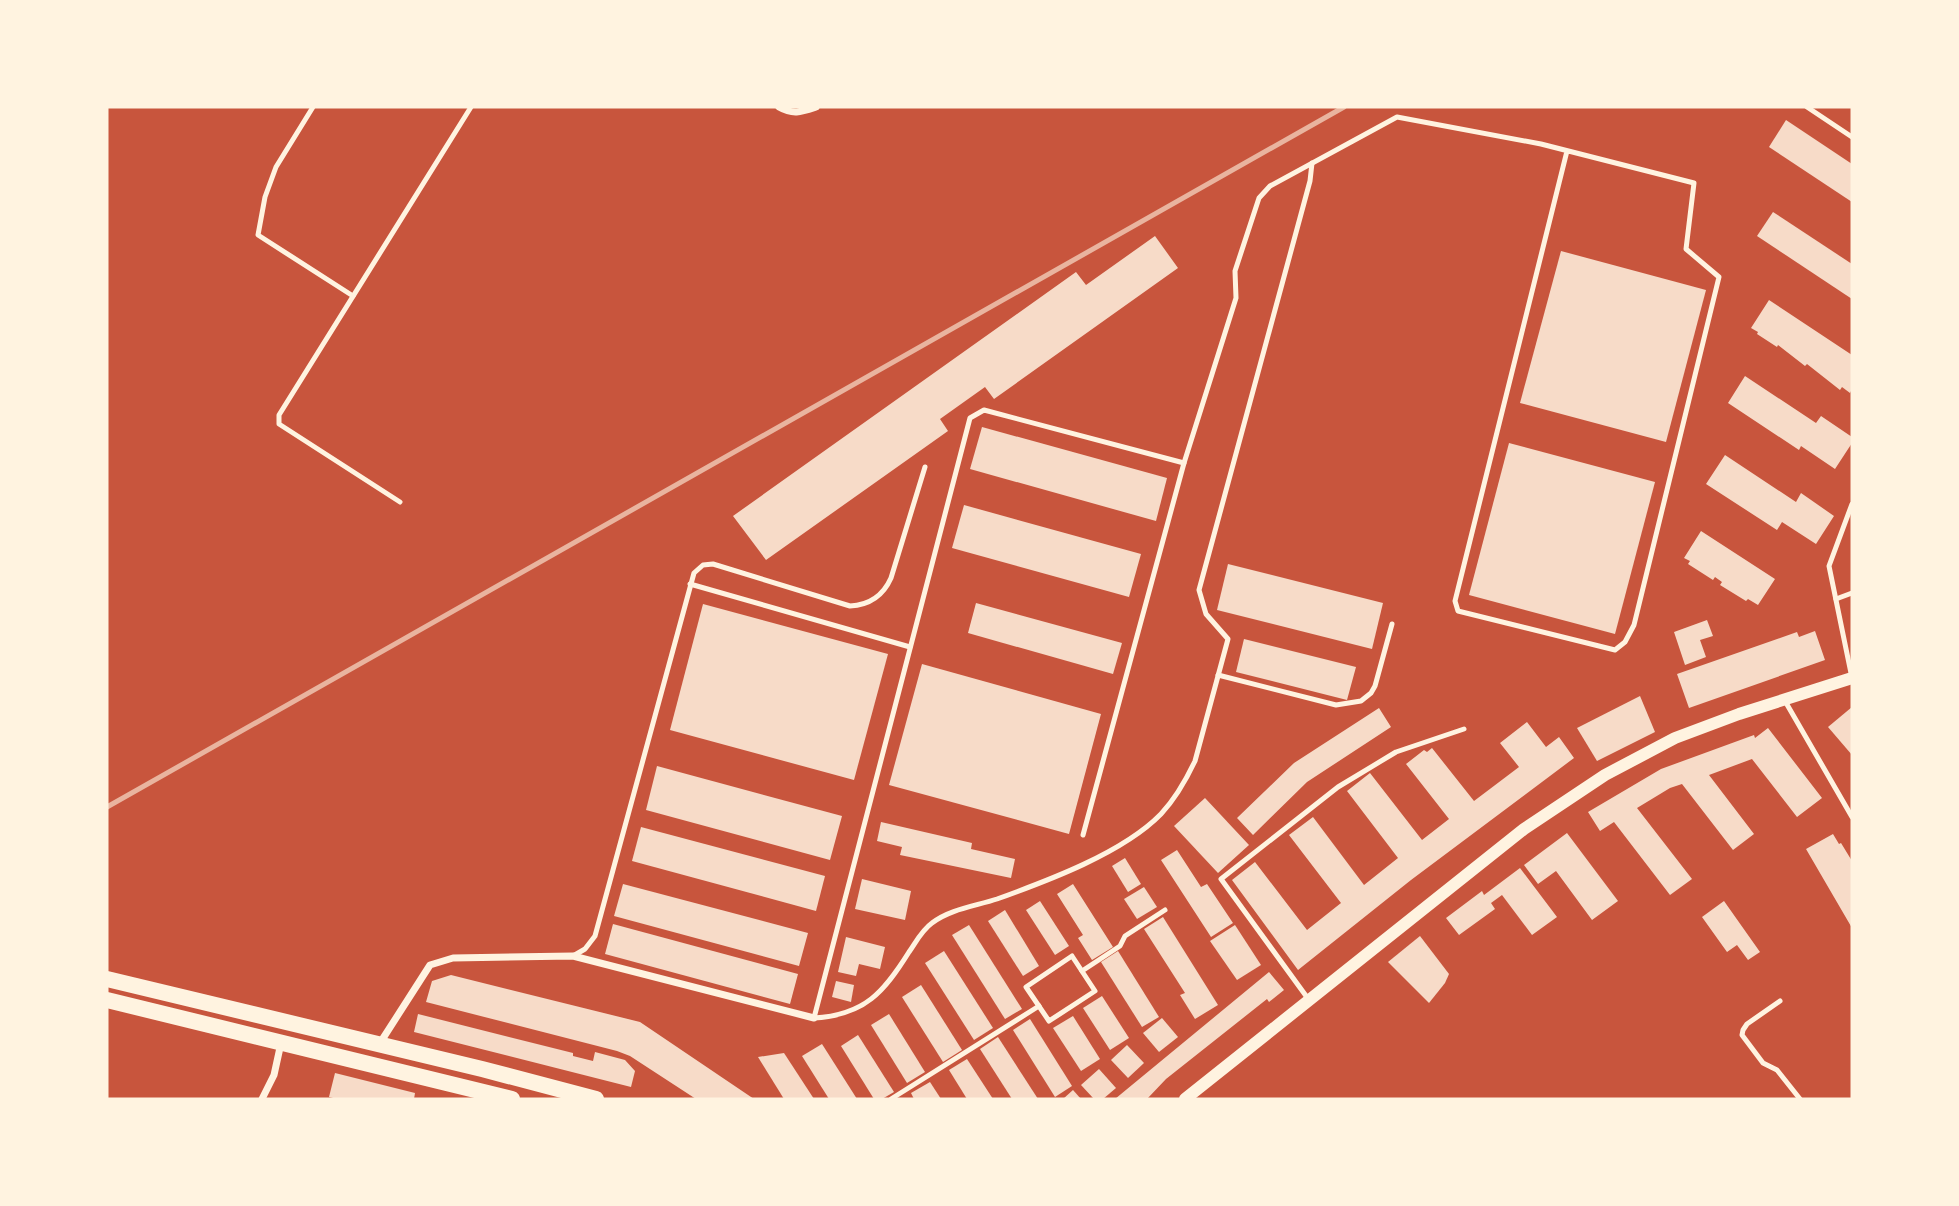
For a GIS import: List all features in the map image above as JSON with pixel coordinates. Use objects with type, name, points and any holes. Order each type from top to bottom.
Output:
[{"type":"main road","points":[[107,979],[596,1099]]},
{"type":"main road","points":[[107,1000],[512,1099]]},
{"type":"street","points":[[779,107],[798,113],[816,107]]},
{"type":"street","points":[[1185,1099],[1524,829],[1577,792],[1675,738],[1852,678]]},
{"type":"street","points":[[380,1044],[430,965],[453,958],[573,956],[814,1018]]},
{"type":"street","points":[[261,1099],[274,1074],[281,1042]]},
{"type":"lane","points":[[313,107],[276,167],[265,197],[258,235],[354,296]]},
{"type":"lane","points":[[400,502],[279,424],[279,415],[471,107]]},
{"type":"lane","points":[[1807,107],[1852,137]]},
{"type":"lane","points":[[1083,835],[1184,463],[1236,298],[1235,271],[1259,198],[1270,186],[1397,117],[1567,151],[1694,183],[1686,249],[1719,277],[1634,625],[1625,642],[1615,650],[1458,611],[1455,601],[1567,151]]},
{"type":"lane","points":[[1184,463],[984,410],[974,414],[967,423],[814,1018],[841,1015],[875,997],[892,978],[922,933],[943,916],[1061,874],[1148,826],[1170,804],[1188,776],[1195,761],[1228,639],[1206,614],[1199,590],[1310,181],[1312,163]]},
{"type":"lane","points":[[573,956],[585,949],[595,936],[690,584],[698,568],[713,564],[850,607],[874,600],[891,578],[925,467]]},
{"type":"lane","points":[[1852,504],[1829,566],[1852,678]]},
{"type":"lane","points":[[690,584],[910,647]]},
{"type":"lane","points":[[1836,598],[1852,593]]},
{"type":"lane","points":[[1218,675],[1336,705],[1362,701],[1375,686],[1392,624]]},
{"type":"lane","points":[[1785,701],[1852,817]]},
{"type":"lane","points":[[1309,1000],[1221,879],[1338,787],[1396,752],[1464,729]]},
{"type":"lane","points":[[1082,971],[1120,946],[1125,936],[1166,910]]},
{"type":"lane","points":[[1072,956],[1082,971],[1095,990],[1049,1021],[1026,987],[1072,956]]},
{"type":"lane","points":[[1780,1001],[1747,1024],[1742,1035],[1763,1063],[1777,1070],[1800,1099]]},
{"type":"lane","points":[[891,1099],[1039,1006]]},
{"type":"building","points":[[1786,120],[1852,164],[1852,202],[1769,147]]},
{"type":"building","points":[[1773,212],[1852,264],[1852,299],[1757,236]]},
{"type":"building","points":[[1155,236],[1178,268],[994,399],[985,387],[940,419],[948,431],[766,560],[733,516],[1076,272],[1086,285]]},
{"type":"building","points":[[1561,251],[1706,290],[1666,442],[1520,403]]},
{"type":"building","points":[[1769,300],[1852,355],[1850,393],[1842,387],[1840,390],[1807,364],[1805,366],[1751,328]]},
{"type":"building","points":[[1745,376],[1816,423],[1821,416],[1852,437],[1852,443],[1835,469],[1801,446],[1799,450],[1728,403]]},
{"type":"building","points":[[982,427],[1167,478],[1156,521],[970,469]]},
{"type":"building","points":[[1509,443],[1655,482],[1615,634],[1469,595]]},
{"type":"building","points":[[1725,455],[1796,502],[1801,493],[1834,516],[1816,544],[1782,522],[1777,530],[1706,484]]},
{"type":"building","points":[[964,505],[1141,554],[1129,597],[952,548]]},
{"type":"building","points":[[1701,531],[1775,579],[1758,605],[1748,599],[1746,601],[1720,585],[1722,582],[1715,577],[1713,580],[1688,564],[1690,561],[1684,558]]},
{"type":"building","points":[[1228,564],[1383,603],[1372,649],[1217,610]]},
{"type":"building","points":[[976,603],[1122,643],[1113,674],[968,633]]},
{"type":"building","points":[[703,604],[888,654],[854,780],[670,730]]},
{"type":"building","points":[[1707,620],[1713,636],[1700,640],[1706,657],[1685,665],[1674,632]]},
{"type":"building","points":[[1815,631],[1825,660],[1689,708],[1677,674],[1797,632],[1799,637]]},
{"type":"building","points":[[1244,639],[1356,667],[1347,700],[1236,672]]},
{"type":"building","points":[[922,664],[1101,714],[1069,834],[889,785]]},
{"type":"building","points":[[1640,696],[1655,732],[1597,761],[1577,728]]},
{"type":"building","points":[[1852,707],[1852,755],[1828,727]]},
{"type":"building","points":[[1379,708],[1391,727],[1307,782],[1253,835],[1237,818],[1294,763]]},
{"type":"building","points":[[1527,722],[1546,747],[1559,737],[1574,758],[1411,880],[1298,970],[1232,880],[1255,862],[1307,930],[1341,903],[1289,835],[1313,817],[1364,885],[1398,858],[1347,791],[1370,773],[1422,840],[1449,819],[1406,764],[1424,750],[1427,752],[1432,748],[1474,801],[1519,767],[1500,743]]},
{"type":"building","points":[[1768,728],[1822,798],[1797,817],[1752,759],[1709,775],[1754,834],[1733,850],[1682,784],[1670,788],[1637,808],[1692,879],[1670,895],[1614,822],[1600,831],[1588,812],[1661,769],[1754,735],[1755,738]]},
{"type":"building","points":[[657,766],[842,816],[830,860],[646,810]]},
{"type":"building","points":[[1205,798],[1249,845],[1218,873],[1174,826]]},
{"type":"building","points":[[881,822],[972,843],[971,849],[1015,859],[1011,878],[900,855],[902,847],[877,841]]},
{"type":"building","points":[[641,827],[825,876],[816,911],[632,861]]},
{"type":"building","points":[[1567,833],[1618,901],[1592,920],[1556,871],[1538,884],[1524,865]]},
{"type":"building","points":[[1833,834],[1852,861],[1852,928],[1806,849]]},
{"type":"building","points":[[1177,850],[1201,887],[1207,884],[1233,923],[1211,937],[1161,860]]},
{"type":"building","points":[[1125,858],[1141,884],[1128,892],[1112,866]]},
{"type":"building","points":[[1520,868],[1557,917],[1532,935],[1502,895],[1491,903],[1495,909],[1459,935],[1446,918],[1482,891],[1484,895]]},
{"type":"building","points":[[862,879],[911,891],[905,920],[855,909]]},
{"type":"building","points":[[623,884],[808,933],[799,966],[614,916]]},
{"type":"building","points":[[1073,884],[1113,947],[1092,960],[1078,938],[1083,935],[1057,894]]},
{"type":"building","points":[[1144,887],[1157,907],[1137,919],[1124,899]]},
{"type":"building","points":[[1040,901],[1069,946],[1055,955],[1026,910]]},
{"type":"building","points":[[1724,901],[1760,952],[1748,960],[1737,945],[1727,952],[1702,917]]},
{"type":"building","points":[[1005,910],[1039,966],[1023,976],[988,921]]},
{"type":"building","points":[[1163,917],[1218,1005],[1195,1019],[1180,995],[1185,993],[1144,929]]},
{"type":"building","points":[[613,924],[798,974],[790,1004],[605,954]]},
{"type":"building","points":[[969,925],[1022,1009],[1005,1019],[952,935]]},
{"type":"building","points":[[1235,925],[1261,965],[1237,980],[1210,941]]},
{"type":"building","points":[[1420,936],[1449,974],[1429,1003],[1388,962]]},
{"type":"building","points":[[846,937],[885,947],[880,969],[859,964],[856,976],[838,972]]},
{"type":"building","points":[[944,951],[993,1028],[974,1040],[925,963]]},
{"type":"building","points":[[1118,951],[1159,1017],[1142,1027],[1101,962]]},
{"type":"building","points":[[1269,972],[1284,990],[1269,1002],[1267,999],[1166,1079],[1147,1099],[1115,1099]]},
{"type":"building","points":[[451,975],[640,1022],[754,1099],[696,1099],[630,1056],[617,1051],[426,1002],[432,981]]},
{"type":"building","points":[[836,981],[854,985],[851,1002],[832,997]]},
{"type":"building","points":[[921,985],[962,1050],[943,1062],[902,997]]},
{"type":"building","points":[[1102,996],[1129,1038],[1110,1050],[1083,1008]]},
{"type":"building","points":[[418,1014],[573,1053],[573,1056],[593,1061],[595,1052],[625,1060],[635,1071],[631,1087],[414,1032]]},
{"type":"building","points":[[889,1014],[925,1072],[907,1083],[871,1025]]},
{"type":"building","points":[[1073,1016],[1100,1059],[1081,1071],[1053,1028]]},
{"type":"building","points":[[1162,1018],[1178,1037],[1159,1052],[1143,1033]]},
{"type":"building","points":[[1030,1019],[1072,1086],[1055,1097],[1013,1030]]},
{"type":"building","points":[[858,1035],[894,1092],[882,1099],[874,1099],[841,1046]]},
{"type":"building","points":[[998,1037],[1038,1099],[1012,1099],[980,1049]]},
{"type":"building","points":[[822,1044],[857,1099],[829,1099],[802,1056]]},
{"type":"building","points":[[1127,1045],[1144,1063],[1128,1078],[1111,1060]]},
{"type":"building","points":[[784,1053],[814,1099],[784,1099],[758,1057]]},
{"type":"building","points":[[967,1059],[993,1099],[967,1099],[949,1070]]},
{"type":"building","points":[[1099,1069],[1116,1088],[1103,1099],[1094,1099],[1081,1085]]},
{"type":"building","points":[[335,1073],[415,1093],[414,1099],[329,1097]]},
{"type":"building","points":[[930,1082],[941,1099],[914,1099],[911,1093]]},
{"type":"building","points":[[1073,1090],[1081,1099],[1063,1099]]},
{"type":"railway","points":[[107,807],[1344,107]]}]
